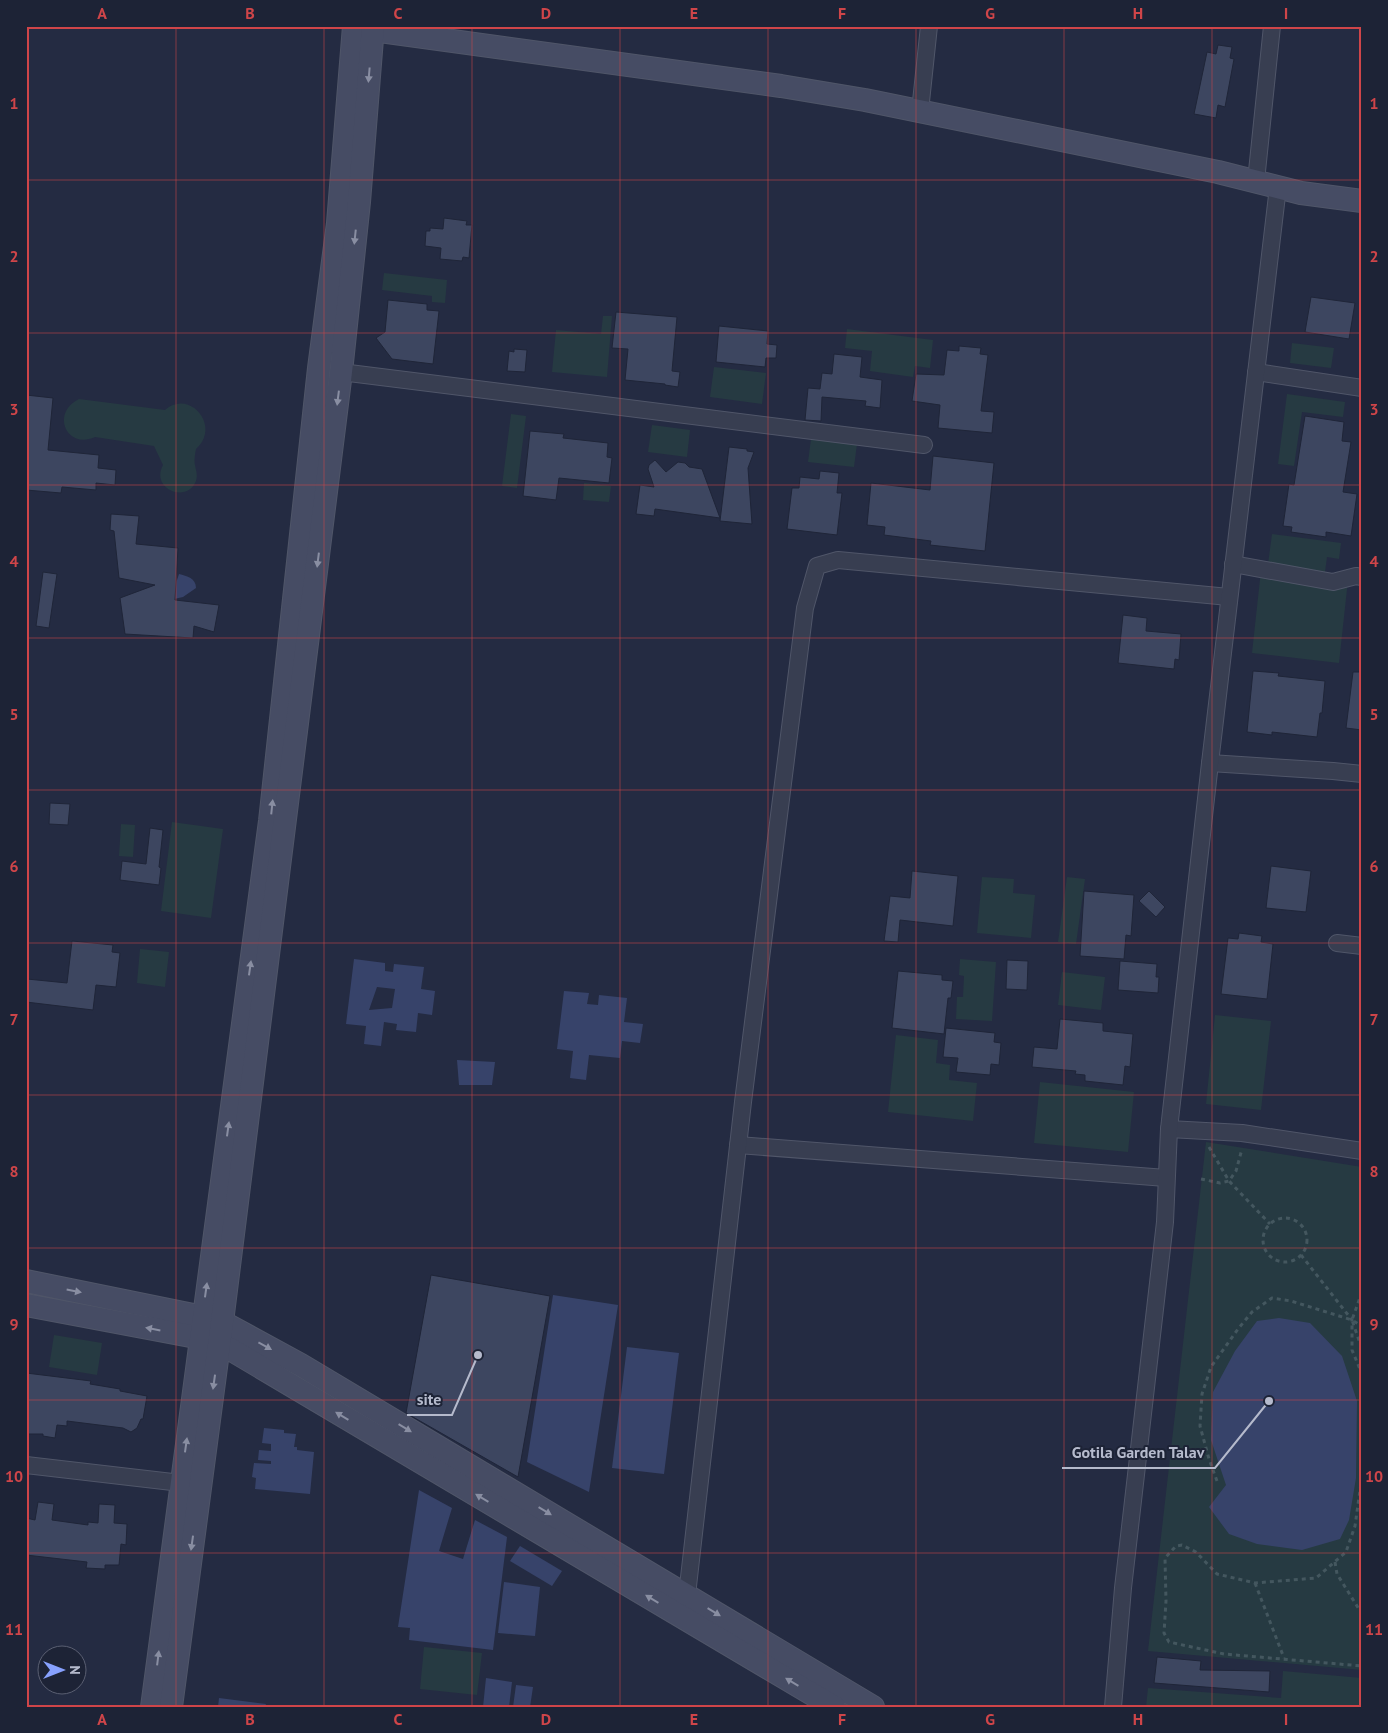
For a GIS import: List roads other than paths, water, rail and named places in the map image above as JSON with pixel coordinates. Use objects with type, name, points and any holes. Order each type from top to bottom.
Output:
[{"type":"main road","points":[[360,27],[781,86],[865,100],[1218,172],[1301,193],[1362,201]]},
{"type":"main road","points":[[152,1707],[181,1483],[211,1330],[341,372],[359,202],[360,27]]},
{"type":"main road","points":[[171,1707],[211,1330],[270,821],[319,368],[338,223],[360,27]]},
{"type":"main road","points":[[26,1281],[211,1330],[300,1365],[873,1707]]},
{"type":"main road","points":[[26,1305],[211,1330],[230,1349],[834,1707]]},
{"type":"street","points":[[920,111],[929,26]]},
{"type":"street","points":[[1256,181],[1272,26]]},
{"type":"street","points":[[1113,1707],[1123,1588],[1165,1222],[1169,1129],[1278,187]]},
{"type":"street","points":[[341,372],[924,445]]},
{"type":"street","points":[[1256,372],[1362,388]]},
{"type":"street","points":[[687,1595],[738,1145],[805,608],[817,566],[838,560],[1230,597]]},
{"type":"street","points":[[1233,564],[1333,582],[1356,576],[1362,577]]},
{"type":"street","points":[[1210,763],[1362,774]]},
{"type":"street","points":[[1337,943],[1362,946]]},
{"type":"street","points":[[1169,1129],[1242,1133],[1362,1151]]},
{"type":"street","points":[[738,1145],[1166,1178]]},
{"type":"street","points":[[26,1465],[181,1483]]},
{"type":"water","points":[[179,574],[193,580],[196,588],[183,597],[174,599],[172,584],[177,580]]},
{"type":"water","points":[[354,959],[385,963],[385,971],[393,972],[394,964],[424,967],[421,989],[435,991],[432,1015],[418,1013],[416,1032],[396,1030],[397,1024],[384,1022],[381,1046],[364,1044],[366,1026],[346,1024]],"holes":[[[377,987],[395,989],[392,1008],[369,1010]]]},
{"type":"water","points":[[564,991],[589,993],[587,1004],[598,1005],[599,995],[627,998],[624,1022],[643,1024],[640,1043],[622,1041],[620,1058],[589,1055],[586,1080],[570,1078],[573,1051],[557,1049]]},
{"type":"water","points":[[457,1060],[495,1062],[492,1085],[459,1085]]},
{"type":"water","points":[[553,1295],[618,1305],[589,1492],[527,1462]]},
{"type":"water","points":[[1279,1318],[1310,1323],[1342,1356],[1357,1401],[1356,1478],[1349,1520],[1340,1539],[1302,1550],[1257,1544],[1229,1534],[1209,1507],[1226,1485],[1211,1440],[1213,1392],[1235,1351],[1257,1321]]},
{"type":"water","points":[[627,1347],[679,1353],[664,1474],[612,1468]]},
{"type":"water","points":[[264,1428],[284,1430],[284,1433],[296,1434],[294,1447],[297,1447],[297,1450],[314,1452],[310,1494],[255,1489],[256,1478],[252,1477],[254,1463],[271,1464],[271,1461],[258,1460],[259,1450],[271,1451],[271,1444],[262,1443]]},
{"type":"water","points":[[419,1490],[452,1508],[439,1551],[463,1559],[475,1520],[507,1537],[493,1650],[409,1640],[410,1628],[398,1627]]},
{"type":"water","points":[[520,1546],[562,1571],[552,1586],[510,1561]]},
{"type":"water","points":[[504,1582],[540,1587],[535,1636],[498,1633]]},
{"type":"water","points":[[486,1678],[512,1682],[509,1707],[483,1707]]},
{"type":"water","points":[[516,1685],[533,1687],[530,1707],[513,1707]]},
{"type":"water","points":[[219,1698],[266,1704],[265,1707],[218,1707]]},
{"type":"place","name":"site","points":[[478,1355]]},
{"type":"place","name":"Gotila Garden Talav","points":[[1269,1401]]}]
